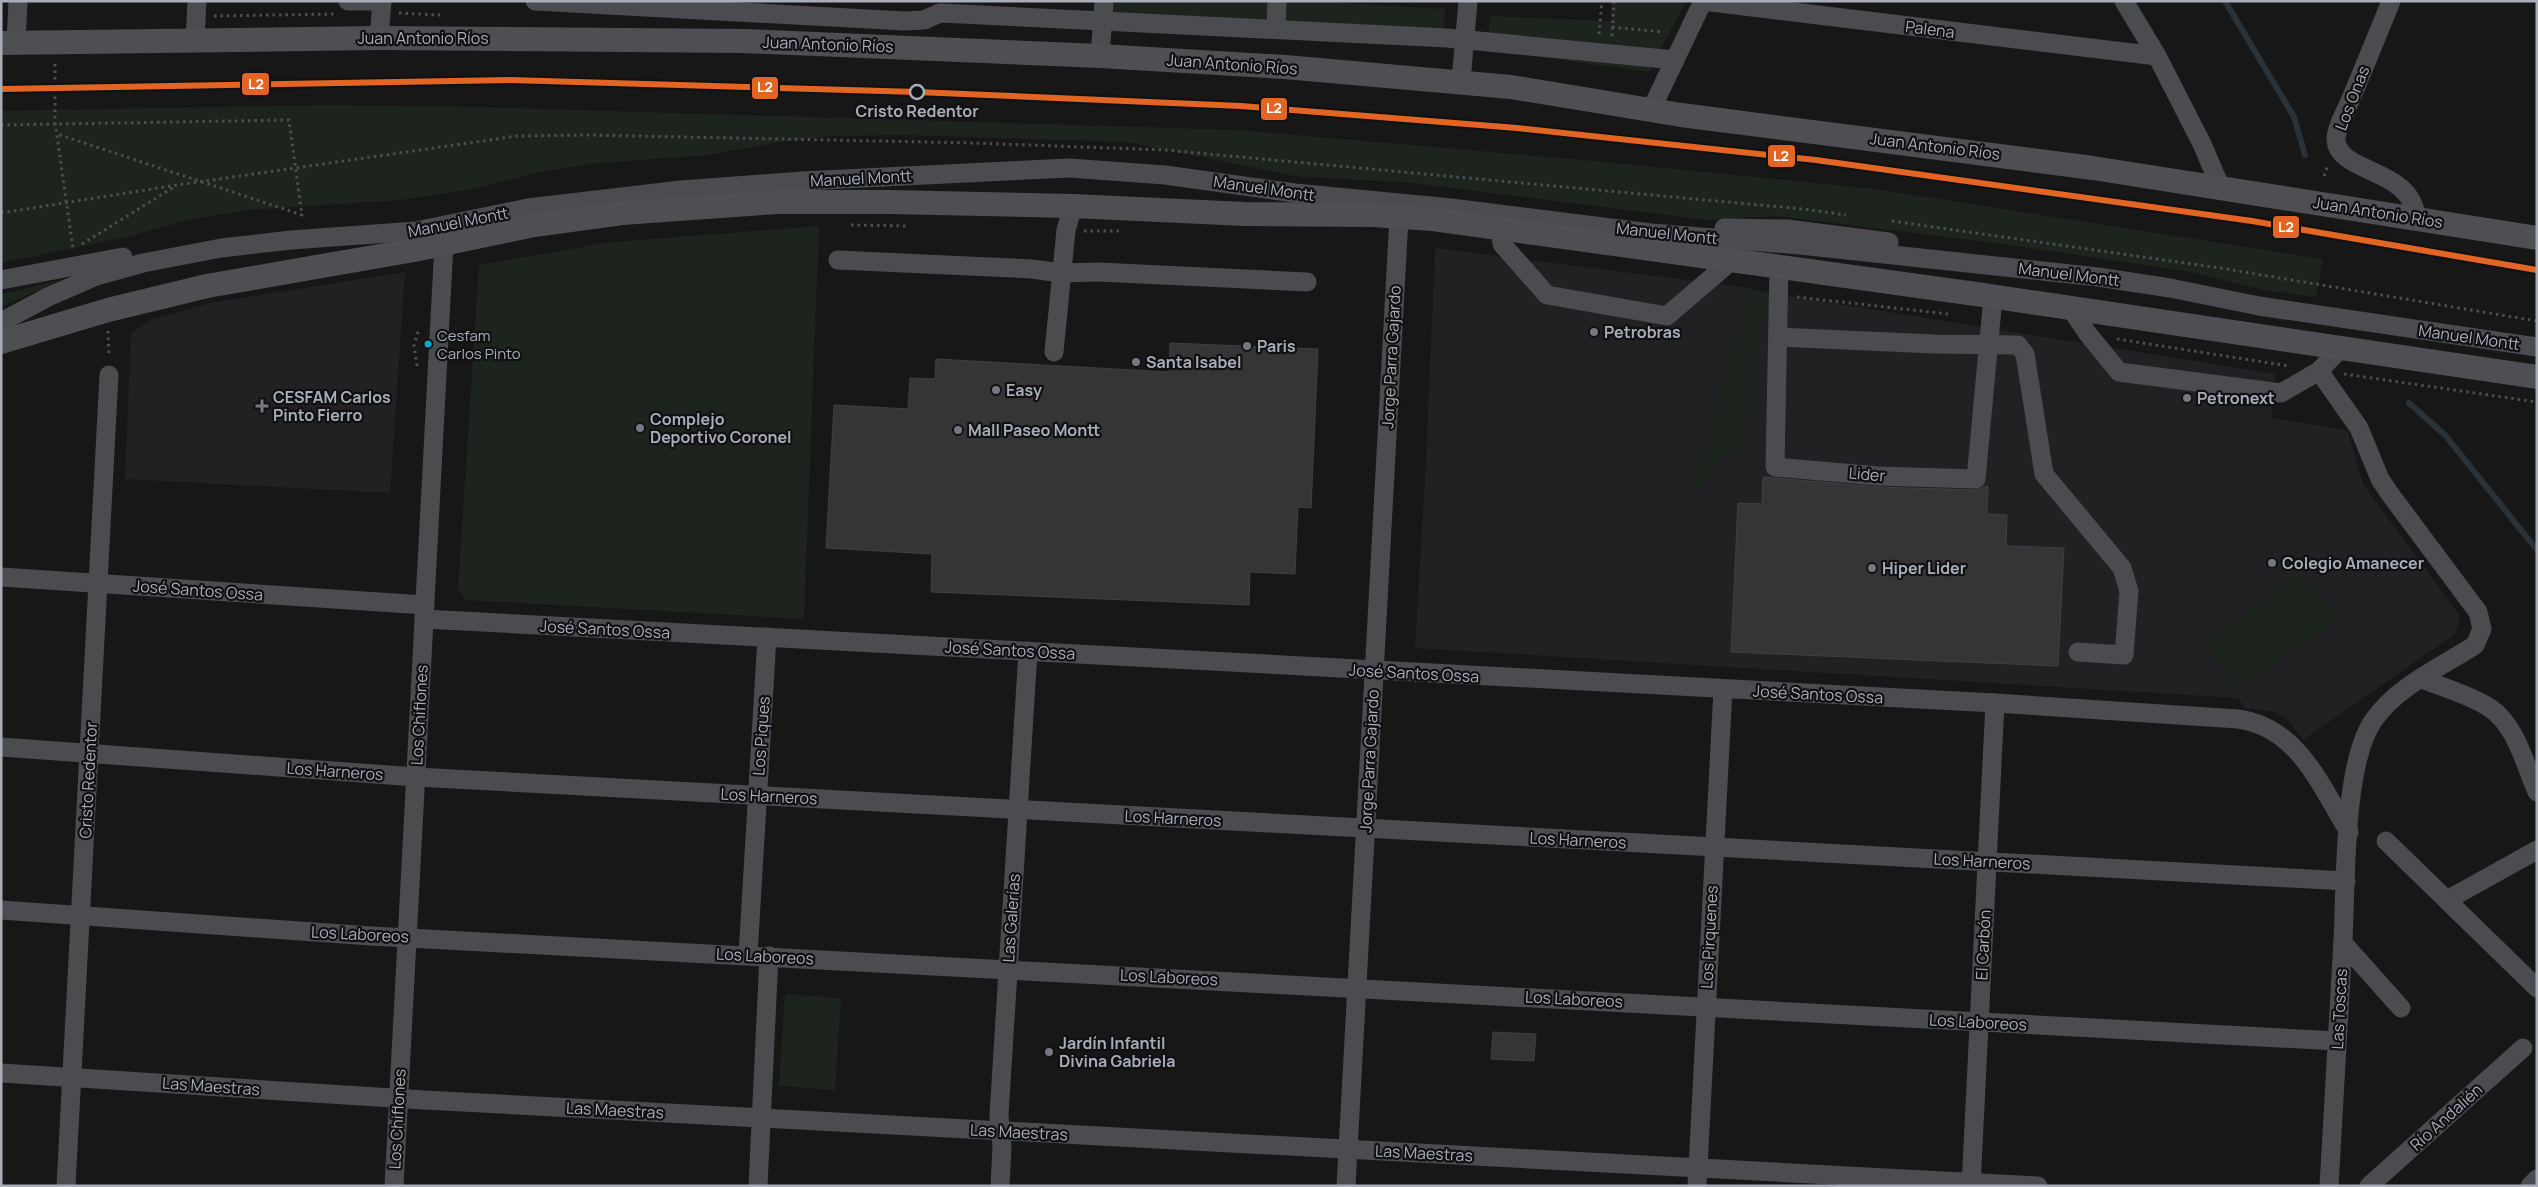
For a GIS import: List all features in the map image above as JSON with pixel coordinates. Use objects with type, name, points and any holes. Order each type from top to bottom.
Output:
[{"type":"main road","name":"Juan Antonio Ríos","points":[[9,43],[380,38],[743,41],[1100,56],[1461,81],[1511,87],[1650,110],[1958,149],[2220,186],[2537,238]]},
{"type":"main road","name":"Manuel Montt","points":[[1,342],[108,310],[207,286],[576,218],[739,204],[879,202],[1073,206],[1433,219],[1993,297],[2537,377]]},
{"type":"street","points":[[9,43],[18,1]]},
{"type":"street","points":[[195,40],[198,1]]},
{"type":"street","points":[[348,1],[372,1]]},
{"type":"street","points":[[380,38],[382,1]]},
{"type":"street","points":[[535,1],[744,7],[904,21],[924,20],[941,7],[1103,20],[1276,28],[1466,40],[1675,60]]},
{"type":"street","points":[[1100,56],[1104,1]]},
{"type":"street","points":[[1276,28],[1277,1]]},
{"type":"street","points":[[1461,81],[1468,1]]},
{"type":"street","points":[[1650,110],[1703,1]]},
{"type":"street","name":"Palena","points":[[1703,1],[2157,56]]},
{"type":"street","points":[[2124,1],[2157,56],[2202,144],[2220,186]]},
{"type":"street","name":"Los Onas","points":[[2391,1],[2342,119],[2336,140],[2340,151],[2348,159],[2386,177],[2407,192],[2415,205],[2416,218]]},
{"type":"street","points":[[743,41],[744,7]]},
{"type":"street","name":"Manuel Montt","points":[[1,280],[74,258],[233,236],[396,224],[543,195],[630,183],[820,168],[1047,160],[1164,165],[1272,180],[1452,198],[1658,223],[1787,229],[2012,255],[2163,275],[2278,300],[2537,336]]},
{"type":"street","name":"Manuel Montt","points":[[1,322],[55,293],[96,276],[143,263],[220,248],[291,240],[416,231],[528,208],[664,192],[802,181],[1059,168],[1165,175],[1295,193],[1451,208],[1651,233],[1800,244],[2098,277],[2170,288],[2259,306],[2537,347]]},
{"type":"street","points":[[1054,352],[1066,230],[1073,206]]},
{"type":"street","name":"Jorge Parra Gajardo","points":[[1346,1186],[1399,217]]},
{"type":"street","points":[[1500,229],[1502,244],[1547,295],[1667,316],[1730,260]]},
{"type":"street","name":"Los Chiflones","points":[[394,1186],[444,243]]},
{"type":"street","points":[[838,260],[1032,269],[1061,273],[1098,272],[1307,282]]},
{"type":"street","name":"Lider","points":[[1779,267],[1775,467],[1925,478],[1976,479],[1993,297]]},
{"type":"street","points":[[2071,309],[2088,334],[2119,372],[2281,394],[2319,371],[2341,348]]},
{"type":"street","points":[[1778,337],[2018,345],[2024,354],[2044,474],[2122,568],[2129,591],[2124,655],[2078,652]]},
{"type":"street","name":"Las Toscas","points":[[2319,371],[2359,428],[2380,479],[2478,612],[2482,629],[2475,645],[2386,705],[2372,722],[2362,742],[2355,769],[2349,832],[2329,1186]]},
{"type":"street","name":"Cristo Redentor","points":[[66,1186],[109,375]]},
{"type":"street","name":"José Santos Ossa","points":[[1,577],[425,612],[767,637],[1995,703],[2238,719],[2260,723],[2281,734],[2298,751],[2349,832]]},
{"type":"street","name":"Los Piques","points":[[748,955],[767,637]]},
{"type":"street","name":"Las Galerías","points":[[1000,1186],[1001,1130],[999,1115],[1028,651]]},
{"type":"street","points":[[2422,679],[2482,704],[2498,715],[2510,731],[2537,792]]},
{"type":"street","name":"Los Pirquenes","points":[[1697,1177],[1723,689]]},
{"type":"street","name":"El Carbón","points":[[1971,1184],[1995,703]]},
{"type":"street","name":"Los Harneros","points":[[1,747],[416,777],[2346,881]]},
{"type":"street","points":[[2386,841],[2537,988]]},
{"type":"street","points":[[2447,900],[2537,850]]},
{"type":"street","name":"Los Laboreos","points":[[1,910],[407,937],[2337,1041]]},
{"type":"street","points":[[2343,943],[2401,1008]]},
{"type":"street","points":[[758,1186],[769,956]]},
{"type":"street","name":"Río Andalién","points":[[2369,1186],[2523,1048]]},
{"type":"street","name":"Las Maestras","points":[[1,1073],[398,1098],[1348,1149],[1697,1177],[2038,1186]]},
{"type":"street","points":[[2530,1186],[2537,1180]]},
{"type":"path","points":[[1602,1],[1604,53]]},
{"type":"path","points":[[1604,53],[1612,27],[1614,1]]},
{"type":"path","points":[[1612,27],[1662,32]]},
{"type":"path","points":[[55,42],[55,122],[74,258],[177,185]]},
{"type":"path","points":[[1,125],[55,122],[289,120],[302,215],[57,134]]},
{"type":"path","points":[[1,213],[177,185],[517,136],[644,135],[1165,150],[1793,208],[1850,216]]},
{"type":"path","points":[[2324,176],[2330,161]]},
{"type":"path","points":[[1889,221],[2220,268],[2537,321]]},
{"type":"path","points":[[108,310],[109,375]]},
{"type":"shaded area","points":[[1110,1],[1311,1],[1445,9],[1443,44],[1107,23]]},
{"type":"shaded area","points":[[1611,1],[1686,1],[1649,72],[1487,50],[1490,16],[1611,21]]},
{"type":"shaded area","points":[[328,105],[476,107],[1239,130],[1605,162],[1875,189],[2323,259],[2316,297],[2263,290],[2191,272],[2017,246],[1778,216],[1708,220],[1413,183],[1295,176],[1127,142],[904,135],[831,136],[779,142],[709,155],[598,163],[540,172],[473,189],[401,200],[249,210],[193,219],[126,237],[1,263],[1,111]]},
{"type":"shaded area","name":"Complejo Deportivo Coronel","points":[[819,226],[804,619],[466,600],[458,590],[479,265],[611,242]]},
{"type":"shaded area","points":[[1435,248],[1750,288],[1770,293],[2276,374],[2271,418],[2347,430],[2363,484],[2460,616],[2455,634],[2303,740],[2287,719],[2275,712],[2244,708],[2239,698],[1415,648],[1426,460]]},
{"type":"shaded area","name":"CESFAM Carlos Pinto Fierro","points":[[405,272],[390,493],[125,479],[131,333],[153,319],[210,303]]},
{"type":"shaded area","points":[[62,280],[1,307],[1,294]]},
{"type":"shaded area","points":[[1750,288],[1770,293],[1771,313],[1759,318],[1748,449],[1727,453],[1695,490],[1691,490]]},
{"type":"shaded area","points":[[2302,572],[2336,620],[2239,688],[2206,640]]},
{"type":"shaded area","points":[[785,994],[841,998],[835,1090],[779,1086]]},
{"type":"building","points":[[1170,343],[1318,349],[1311,508],[1298,507],[1295,574],[1250,572],[1249,605],[931,592],[932,554],[826,548],[834,405],[908,409],[910,378],[935,379],[936,359],[1169,372]]},
{"type":"building","points":[[1763,477],[1878,487],[1976,490],[1988,486],[1987,514],[2007,515],[2006,546],[2064,548],[2058,666],[1731,652],[1738,503],[1762,504]]},
{"type":"building","points":[[1493,1032],[1536,1034],[1534,1061],[1491,1059]]},
{"type":"waterway","points":[[2225,1],[2294,117],[2305,155]]},
{"type":"waterway","points":[[2409,403],[2445,435],[2537,550]]},
{"type":"transit line","name":"L2","points":[[1,89],[510,80],[917,92],[1241,106],[1517,128],[1816,160],[2252,221],[2537,270]]},
{"type":"place","name":"Cristo Redentor","points":[[917,92]]},
{"type":"place","name":"Petrobras","points":[[1594,332]]},
{"type":"place","name":"Cesfam Carlos Pinto","points":[[428,344]]},
{"type":"place","name":"Paris","points":[[1247,346]]},
{"type":"place","name":"Santa Isabel","points":[[1136,362]]},
{"type":"place","name":"Easy","points":[[996,390]]},
{"type":"place","name":"Petronext","points":[[2187,398]]},
{"type":"place","name":"CESFAM Carlos Pinto Fierro","points":[[262,406]]},
{"type":"place","name":"Complejo Deportivo Coronel","points":[[640,428]]},
{"type":"place","name":"Mall Paseo Montt","points":[[958,430]]},
{"type":"place","name":"Colegio Amanecer","points":[[2272,563]]},
{"type":"place","name":"Hiper Lider","points":[[1872,568]]},
{"type":"place","name":"Jardín Infantil Divina Gabriela","points":[[1049,1052]]}]
